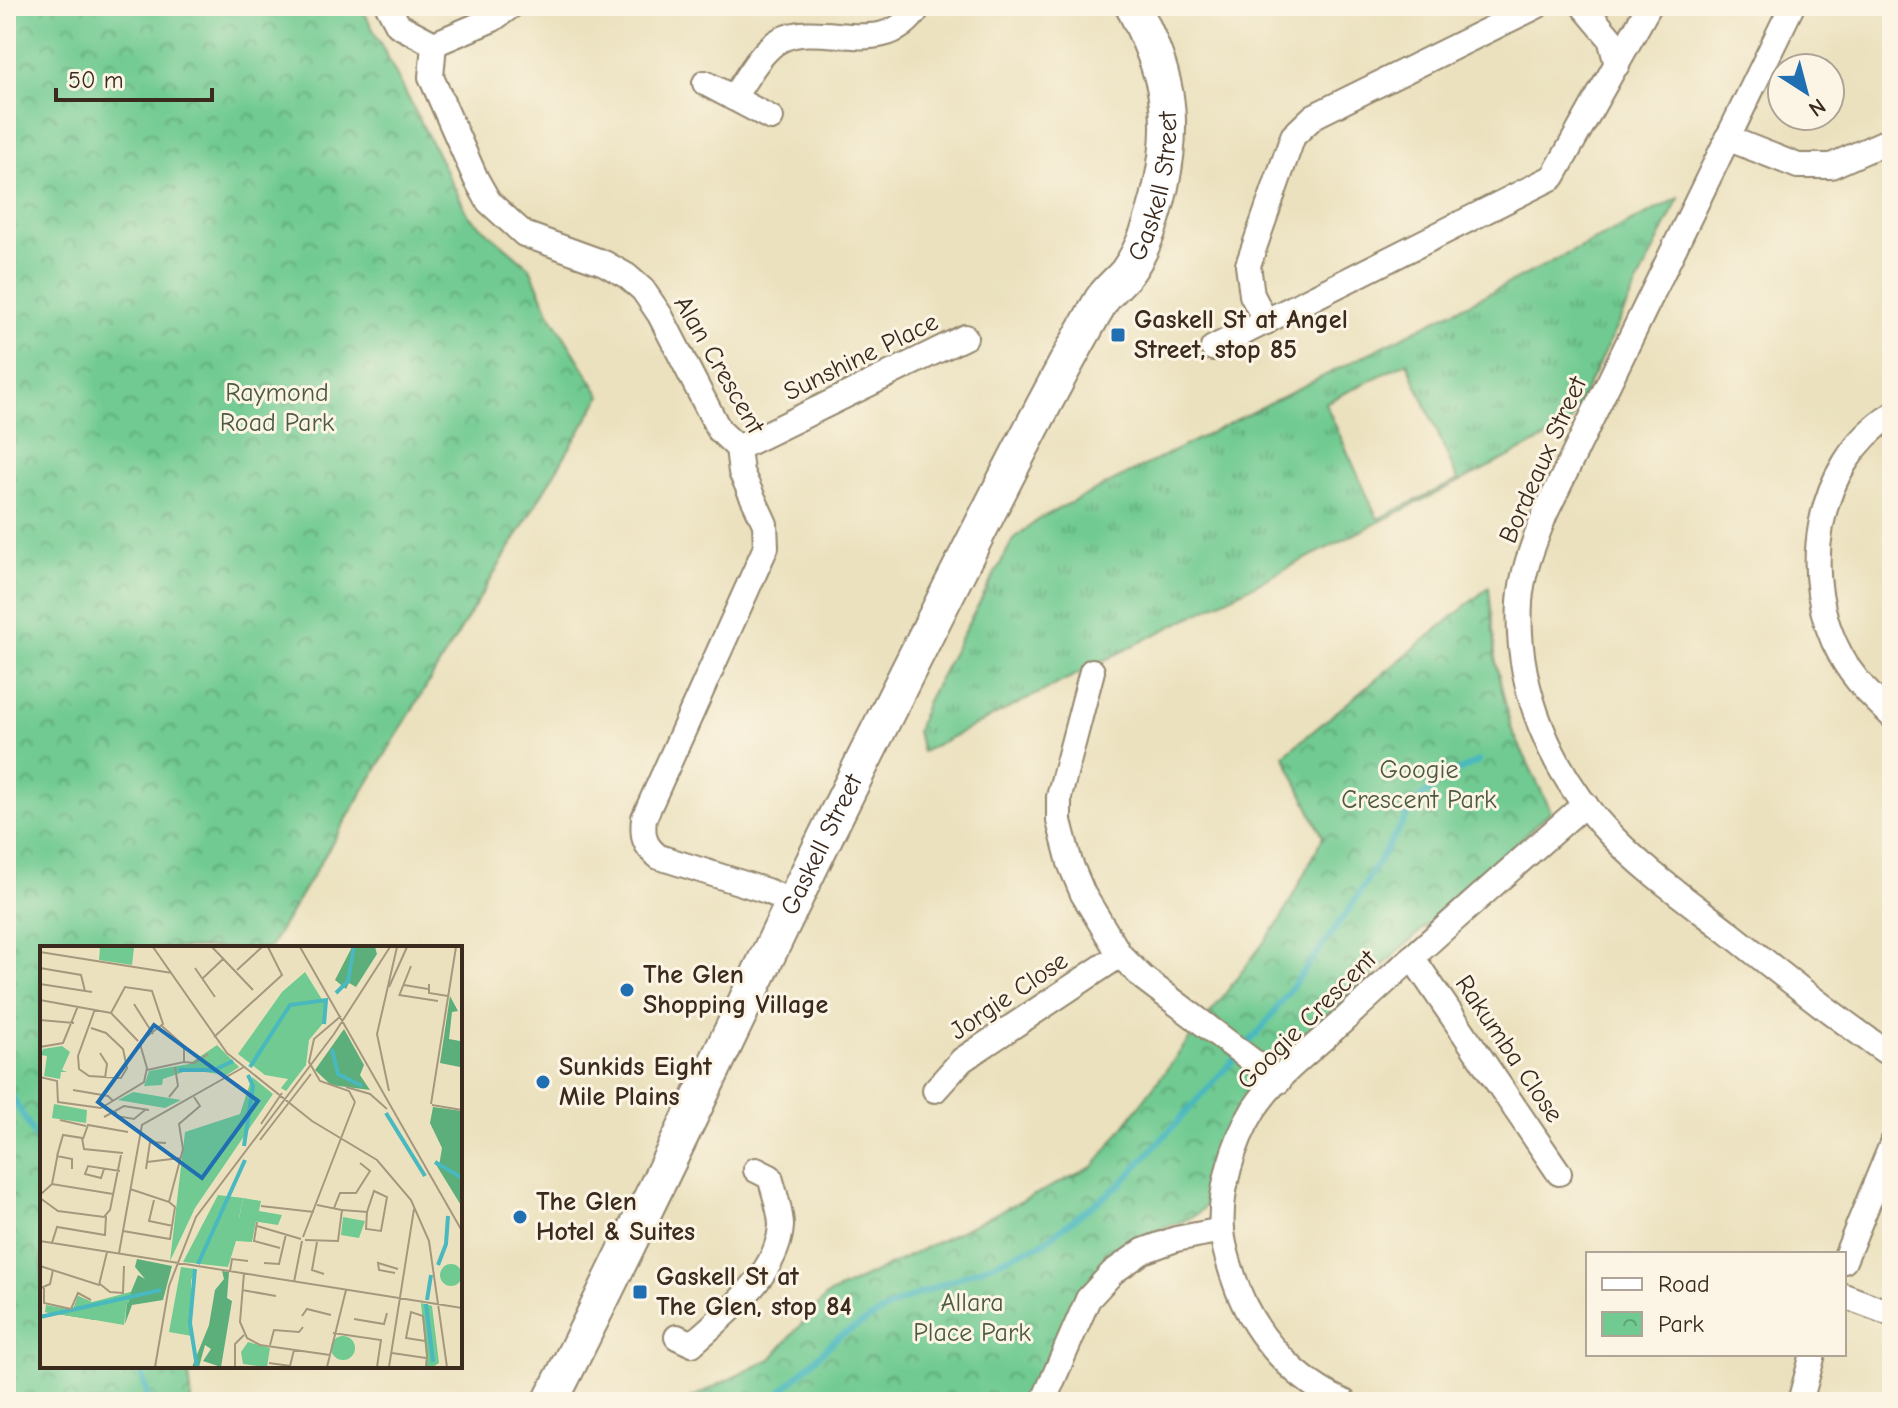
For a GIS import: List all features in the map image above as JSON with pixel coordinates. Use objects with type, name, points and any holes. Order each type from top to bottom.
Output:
[{"type":"street","points":[[388,6],[398,25],[434,44],[493,19],[511,6]]},
{"type":"street","points":[[733,98],[766,52],[780,40],[798,35],[877,36],[895,29],[913,16],[919,6]]},
{"type":"street","points":[[1266,322],[1252,295],[1248,265],[1293,136],[1314,116],[1537,6]]},
{"type":"street","points":[[1583,6],[1610,38],[1617,65]]},
{"type":"street","points":[[1213,348],[1553,177],[1649,6]]},
{"type":"street","name":"Bordeaux Street","points":[[1792,6],[1545,514],[1527,560],[1520,601],[1521,644],[1541,730],[1556,762],[1609,833],[1649,870],[1845,1024],[1892,1056]]},
{"type":"street","name":"Gaskell Street","points":[[550,1402],[646,1211],[793,902],[1042,406],[1104,295],[1128,270],[1145,237],[1161,187],[1169,111],[1159,62],[1137,14]]},
{"type":"street","name":"Alan Crescent","points":[[434,44],[431,77],[489,202],[524,234],[604,263],[627,276],[643,290],[660,315],[719,430],[738,448],[741,472],[765,524],[766,547],[644,818],[642,835],[650,850],[659,857],[793,902]]},
{"type":"street","points":[[705,83],[771,118]]},
{"type":"street","points":[[1727,138],[1798,166],[1831,166],[1892,139]]},
{"type":"street","name":"Sunshine Place","points":[[738,448],[965,337]]},
{"type":"street","points":[[1892,415],[1853,451],[1831,488],[1820,525],[1816,556],[1819,594],[1828,629],[1860,684],[1892,716]]},
{"type":"street","points":[[1092,671],[1059,797],[1059,821],[1070,863],[1083,894],[1120,955],[1143,978],[1279,1081]]},
{"type":"street","name":"Googie Crescent","points":[[1340,1401],[1280,1357],[1259,1330],[1241,1298],[1228,1262],[1222,1230],[1228,1174],[1240,1137],[1255,1108],[1279,1081],[1412,957],[1585,804]]},
{"type":"street","name":"Jorgie Close","points":[[935,1090],[962,1060],[1120,955]]},
{"type":"street","name":"Rakumba Close","points":[[1412,957],[1559,1173]]},
{"type":"street","points":[[1846,1256],[1892,1144]]},
{"type":"street","points":[[677,1337],[692,1344],[755,1287],[779,1239],[781,1222],[770,1177],[756,1170]]},
{"type":"street","points":[[1043,1402],[1088,1299],[1113,1272],[1143,1251],[1176,1239],[1222,1230]]},
{"type":"street","points":[[1846,1297],[1892,1314]]},
{"type":"street","points":[[1800,1402],[1812,1356]]},
{"type":"green space","name":"Raymond Road Park","points":[[6,6],[361,6],[469,216],[530,268],[549,312],[601,396],[270,946],[40,946],[40,1368],[188,1368],[192,1402],[6,1402]]},
{"type":"green space","points":[[1679,198],[1568,427],[922,752],[917,731],[926,703],[1014,538],[1042,517]],"holes":[[[1407,362],[1458,480],[1378,519],[1325,403]]]},
{"type":"green space","name":"Googie Crescent Park","points":[[1489,587],[1496,664],[1511,728],[1551,811],[1273,1067],[1209,1015],[1280,921],[1323,837],[1284,755]]},
{"type":"green space","name":"Allara Place Park","points":[[1197,1029],[1266,1077],[1248,1097],[1229,1130],[1204,1207],[1184,1221],[1139,1237],[1118,1251],[1100,1269],[1071,1310],[1028,1402],[683,1402],[771,1359],[826,1296],[1094,1166]]},
{"type":"waterway","points":[[1245,1047],[1350,908],[1416,801],[1449,775],[1479,761]]},
{"type":"waterway","points":[[775,1402],[784,1389],[837,1338],[897,1303],[1041,1244],[1121,1184],[1237,1056]]},
{"type":"waterway","points":[[6,1086],[40,1145]]},
{"type":"waterway","points":[[140,1368],[150,1402]]},
{"type":"place","name":"Gaskell St at Angel Street, stop 85","points":[[1118,335]]},
{"type":"place","name":"The Glen Shopping Village","points":[[627,990]]},
{"type":"place","name":"Sunkids Eight Mile Plains","points":[[543,1082]]},
{"type":"place","name":"The Glen Hotel & Suites","points":[[520,1217]]},
{"type":"place","name":"Gaskell St at The Glen, stop 84","points":[[640,1292]]}]
